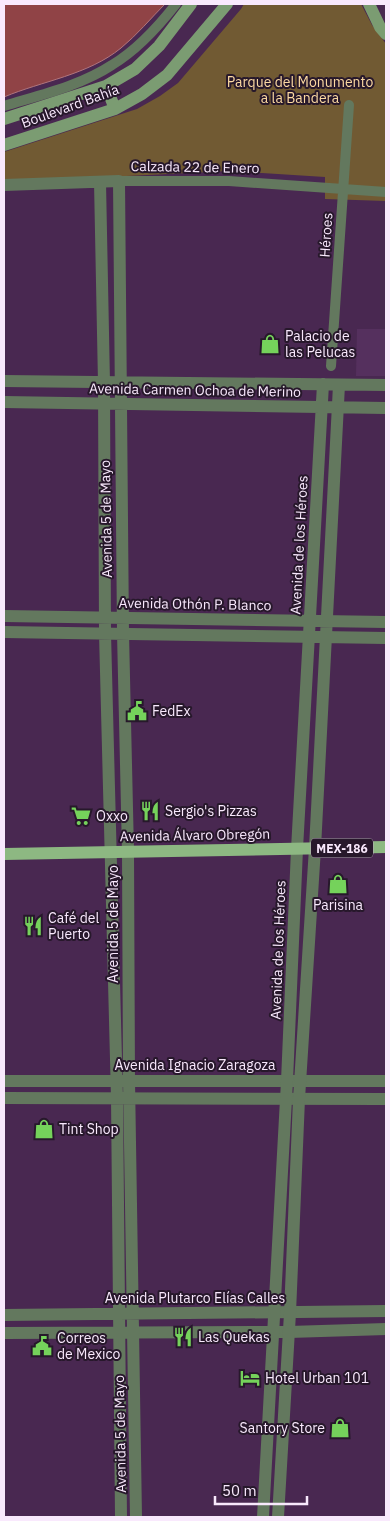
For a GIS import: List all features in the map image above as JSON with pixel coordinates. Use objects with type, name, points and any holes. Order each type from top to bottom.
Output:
[{"type":"main road","name":"Boulevard Bahía","points":[[4,119],[106,86],[135,68],[159,46],[191,4]]},
{"type":"main road","name":"Boulevard Bahía","points":[[4,145],[114,109],[142,94],[167,75],[226,4]]},
{"type":"main road","points":[[369,4],[380,27],[386,34]]},
{"type":"main road","points":[[106,86],[114,109]]},
{"type":"main road","name":"Avenida Álvaro Obregón","points":[[4,854],[386,847]]},
{"type":"street","points":[[4,106],[79,82],[112,66],[134,50],[176,4]]},
{"type":"street","name":"Héroes","points":[[331,366],[349,106]]},
{"type":"street","name":"Calzada 22 de Enero","points":[[4,185],[119,181],[229,181],[386,192]]},
{"type":"street","name":"Avenida 5 de Mayo","points":[[119,181],[123,633],[128,852],[118,1314],[121,1517]]},
{"type":"street","name":"Avenida 5 de Mayo","points":[[100,182],[104,383],[105,634],[112,852],[123,1080]]},
{"type":"street","name":"Avenida Carmen Ochoa de Merino","points":[[4,381],[386,386]]},
{"type":"street","points":[[176,404],[177,383]]},
{"type":"street","name":"Avenida de los Héroes","points":[[293,1081],[297,849],[323,384]]},
{"type":"street","name":"Avenida de los Héroes","points":[[263,1517],[275,1312],[293,1081],[315,848],[339,385]]},
{"type":"street","name":"Avenida Carmen Ochoa de Merino","points":[[4,402],[386,408]]},
{"type":"street","name":"Avenida Othón P. Blanco","points":[[4,616],[386,622]]},
{"type":"street","points":[[4,632],[386,638]]},
{"type":"street","name":"Avenida Ignacio Zaragoza","points":[[4,1081],[386,1081]]},
{"type":"street","points":[[208,1081],[208,1098]]},
{"type":"street","points":[[4,1098],[386,1099]]},
{"type":"street","name":"Avenida 5 de Mayo","points":[[123,1098],[133,1332],[136,1517]]},
{"type":"street","name":"Avenida de los Héroes","points":[[278,1517],[290,1313],[292,1098]]},
{"type":"street","name":"Avenida Plutarco Elías Calles","points":[[4,1315],[386,1311]]},
{"type":"street","points":[[4,1333],[386,1330]]},
{"type":"shaded area","points":[[4,4],[165,4],[133,38],[108,57],[64,77],[4,97]]},
{"type":"shaded area","points":[[357,329],[386,329],[386,376],[356,376]]},
{"type":"green space","name":"Parque del Monumento a la Bandera","points":[[244,4],[361,4],[372,25],[386,44],[386,201],[325,199],[325,177],[229,171],[4,182],[4,152],[137,109],[178,83]]},
{"type":"place","name":"Palacio de las Pelucas","points":[[270,344]]},
{"type":"place","name":"FedEx","points":[[137,711]]},
{"type":"place","name":"Sergio's Pizzas","points":[[150,811]]},
{"type":"place","name":"Oxxo","points":[[81,816]]},
{"type":"place","name":"Parisina","points":[[338,884]]},
{"type":"place","name":"Café del Puerto","points":[[33,926]]},
{"type":"place","name":"Tint Shop","points":[[44,1129]]},
{"type":"place","name":"Las Quekas","points":[[183,1337]]},
{"type":"place","name":"Correos de Mexico","points":[[42,1346]]},
{"type":"place","name":"Hotel Urban 101","points":[[250,1378]]},
{"type":"place","name":"Santory Store","points":[[340,1428]]}]
